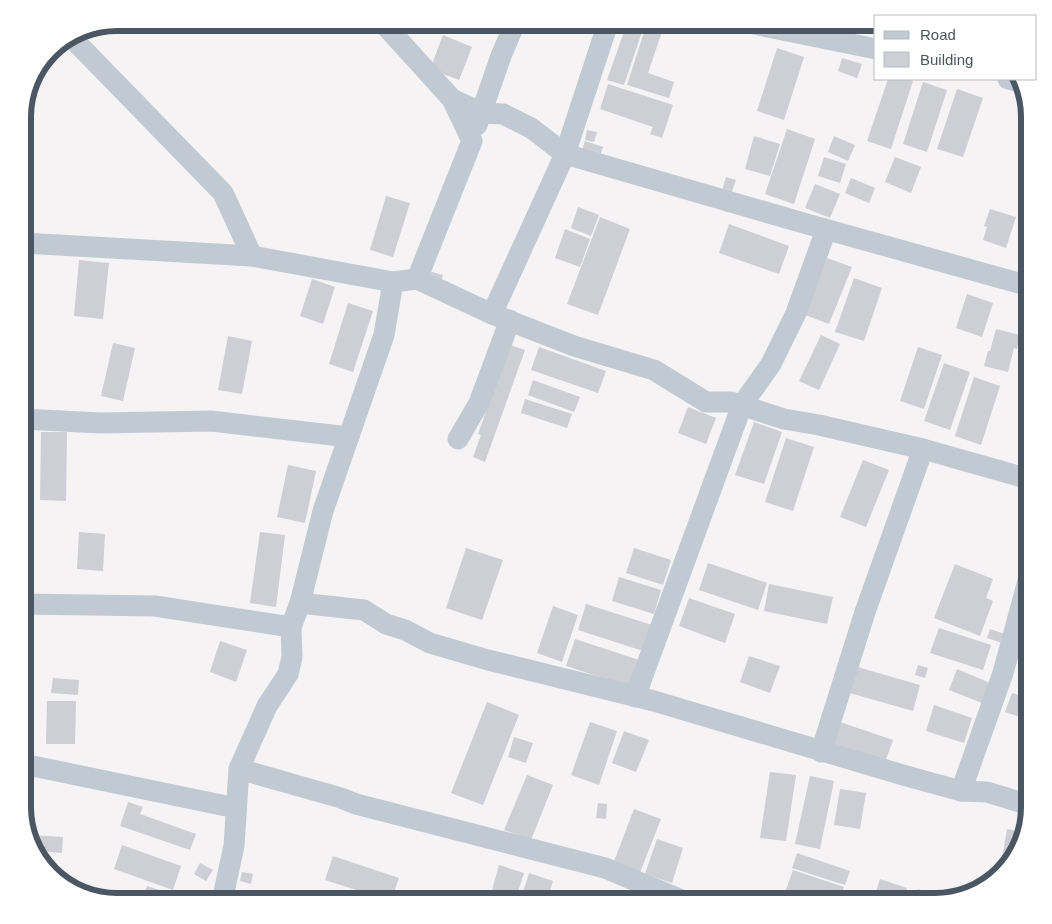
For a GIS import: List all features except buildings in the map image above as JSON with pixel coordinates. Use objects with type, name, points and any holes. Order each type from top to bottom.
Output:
[{"type":"street","points":[[391,31],[452,99],[472,141]]},
{"type":"street","points":[[417,279],[472,141],[512,31]]},
{"type":"street","points":[[458,438],[479,403],[501,317],[565,154],[605,31]]},
{"type":"street","points":[[791,31],[874,49]]},
{"type":"street","points":[[76,42],[223,192],[252,256]]},
{"type":"street","points":[[452,99],[482,113],[503,114],[531,128],[565,154],[826,230],[1021,284]]},
{"type":"street","points":[[635,697],[742,405],[771,364],[796,312],[826,230]]},
{"type":"street","points":[[31,243],[252,256],[393,282],[417,279],[501,317],[574,346],[654,370],[706,402],[731,402],[784,419],[819,425],[923,449],[1021,477]]},
{"type":"street","points":[[224,893],[234,846],[239,769],[267,706],[288,674],[292,657],[292,627],[300,603],[323,511],[384,334],[393,282]]},
{"type":"street","points":[[31,419],[100,423],[211,421],[349,437]]},
{"type":"street","points":[[821,752],[865,612],[923,449]]},
{"type":"street","points":[[300,603],[364,610],[386,624],[405,630],[430,643],[488,660],[663,704],[821,752],[961,791],[987,792],[1021,803]]},
{"type":"street","points":[[31,604],[155,606],[292,627]]},
{"type":"street","points":[[961,791],[1003,673],[1021,607]]},
{"type":"street","points":[[31,766],[236,808]]},
{"type":"street","points":[[239,769],[356,804],[605,868],[663,893]]}]
